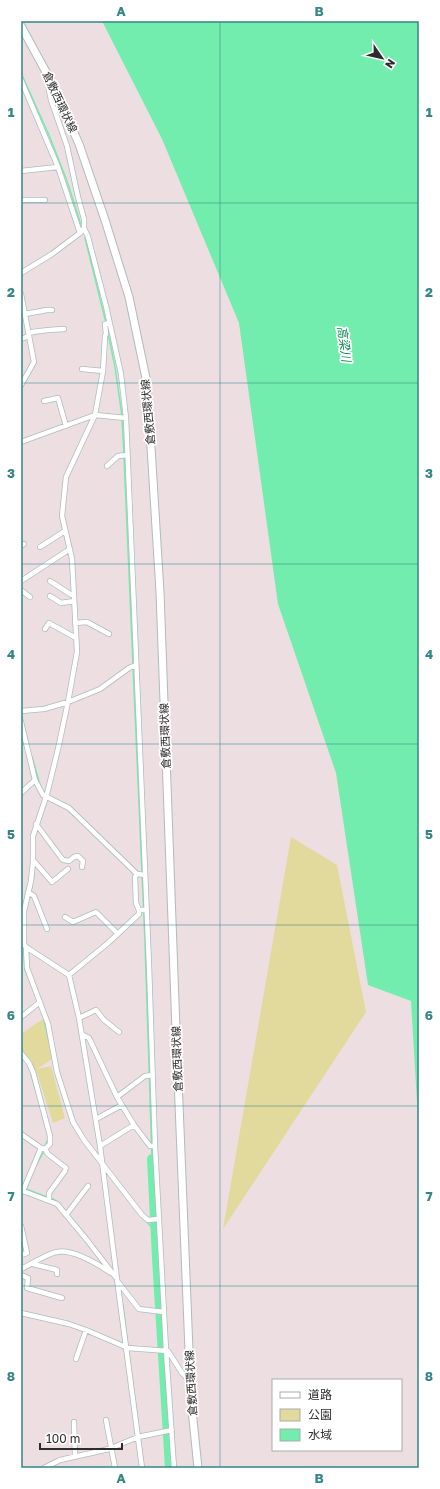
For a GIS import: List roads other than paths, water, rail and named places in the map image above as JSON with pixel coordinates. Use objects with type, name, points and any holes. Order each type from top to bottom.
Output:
[{"type":"main road","name":"倉敷西環状線","points":[[21,26],[52,83],[79,144],[129,297],[147,383],[160,592],[176,1046],[191,1382],[198,1468]]},
{"type":"street","points":[[21,80],[58,167],[80,233]]},
{"type":"street","points":[[52,83],[49,90],[51,100],[67,146],[84,219],[84,228],[88,237],[120,374],[125,455],[156,1219],[163,1350],[169,1430],[174,1468]]},
{"type":"street","points":[[21,171],[58,167]]},
{"type":"street","points":[[21,200],[45,200]]},
{"type":"street","points":[[21,273],[80,233],[84,228]]},
{"type":"street","points":[[21,294],[25,314],[23,320],[29,334],[34,362],[21,385]]},
{"type":"street","points":[[25,314],[52,310]]},
{"type":"street","points":[[108,323],[105,324],[106,334],[102,371],[95,415],[66,477],[62,516],[70,549],[73,573],[77,652],[68,702],[47,794],[45,796],[33,836],[34,862],[30,893],[24,911],[24,944],[27,968],[48,1024],[57,1072],[73,1122],[101,1162],[142,1215],[148,1220],[156,1219]]},
{"type":"street","points":[[21,339],[29,334],[44,330],[49,331],[64,329]]},
{"type":"street","points":[[82,369],[102,371]]},
{"type":"street","points":[[44,401],[58,398],[66,426]]},
{"type":"street","points":[[21,442],[95,415],[123,418]]},
{"type":"street","points":[[106,466],[118,456],[125,455]]},
{"type":"street","points":[[40,547],[66,531]]},
{"type":"street","points":[[21,581],[70,549]]},
{"type":"street","points":[[50,581],[73,595]]},
{"type":"street","points":[[21,590],[30,597]]},
{"type":"street","points":[[50,596],[61,603],[74,601]]},
{"type":"street","points":[[75,623],[87,622],[109,634]]},
{"type":"street","points":[[45,629],[48,623],[76,638]]},
{"type":"street","points":[[21,711],[44,710],[68,702],[100,689],[133,666]]},
{"type":"street","points":[[21,722],[35,780],[41,792],[45,796],[69,808],[141,875]]},
{"type":"street","points":[[21,792],[35,780]]},
{"type":"street","points":[[37,825],[63,860],[69,861],[78,856],[83,861],[82,867]]},
{"type":"street","points":[[34,862],[52,882],[68,869]]},
{"type":"street","points":[[141,875],[135,877],[136,903],[143,910]]},
{"type":"street","points":[[30,893],[34,896],[47,930]]},
{"type":"street","points":[[69,975],[118,934],[143,910]]},
{"type":"street","points":[[65,917],[73,922],[96,912],[118,934]]},
{"type":"street","points":[[24,944],[69,975],[83,1035],[100,1146],[117,1273],[116,1279],[128,1348],[140,1437],[142,1468]]},
{"type":"street","points":[[21,1016],[39,1003]]},
{"type":"street","points":[[79,1018],[96,1010],[104,1020],[119,1032]]},
{"type":"street","points":[[83,1035],[89,1038],[117,1097],[134,1125],[153,1146]]},
{"type":"street","points":[[21,1053],[29,1063],[33,1072],[50,1136],[50,1144],[43,1149],[22,1191],[49,1198],[57,1204],[67,1213],[139,1309],[161,1312]]},
{"type":"street","points":[[117,1097],[151,1075]]},
{"type":"street","points":[[96,1119],[122,1105]]},
{"type":"street","points":[[100,1146],[134,1125]]},
{"type":"street","points":[[21,1134],[43,1149],[65,1169],[49,1193],[49,1198]]},
{"type":"street","points":[[67,1213],[88,1186]]},
{"type":"street","points":[[21,1226],[27,1253],[21,1255]]},
{"type":"street","points":[[21,1270],[57,1252],[67,1252],[82,1257],[116,1279]]},
{"type":"street","points":[[33,1264],[57,1270],[57,1274]]},
{"type":"street","points":[[21,1276],[28,1278],[27,1288],[62,1298]]},
{"type":"street","points":[[21,1313],[69,1324],[128,1348],[163,1350],[170,1352],[182,1373],[191,1382]]},
{"type":"street","points":[[76,1359],[86,1330]]},
{"type":"street","points":[[106,1420],[115,1468]]},
{"type":"street","points":[[74,1422],[75,1456]]},
{"type":"street","points":[[44,1468],[60,1460],[112,1448],[140,1437],[169,1430]]},
{"type":"water","name":"高梁川","points":[[102,21],[419,21],[419,1135],[411,1001],[368,985],[336,773],[278,604],[239,323],[162,139]]},
{"type":"waterway","points":[[21,73],[49,135],[67,181],[81,225]]},
{"type":"waterway","points":[[85,238],[106,323]]},
{"type":"waterway","points":[[108,333],[115,367],[122,416]]},
{"type":"waterway","points":[[122,419],[124,454]]},
{"type":"waterway","points":[[124,457],[145,942],[152,1159]]},
{"type":"waterway","points":[[21,713],[23,723]]},
{"type":"waterway","points":[[32,757],[40,785]]},
{"type":"waterway","points":[[31,891],[34,875]]},
{"type":"waterway","points":[[24,950],[25,970],[30,981]]},
{"type":"waterway","points":[[44,1020],[49,1042]]},
{"type":"waterway","points":[[31,1074],[37,1095]]},
{"type":"waterway","points":[[45,1146],[48,1139]]},
{"type":"waterway","points":[[35,1167],[43,1153]]},
{"type":"waterway","points":[[152,1159],[170,1468]]},
{"type":"waterway","points":[[26,1189],[47,1197]]},
{"type":"waterway","points":[[51,1198],[58,1202],[84,1233]]},
{"type":"waterway","points":[[146,1221],[156,1232]]},
{"type":"waterway","points":[[123,1305],[128,1347]]},
{"type":"waterway","points":[[129,1355],[143,1460]]}]
